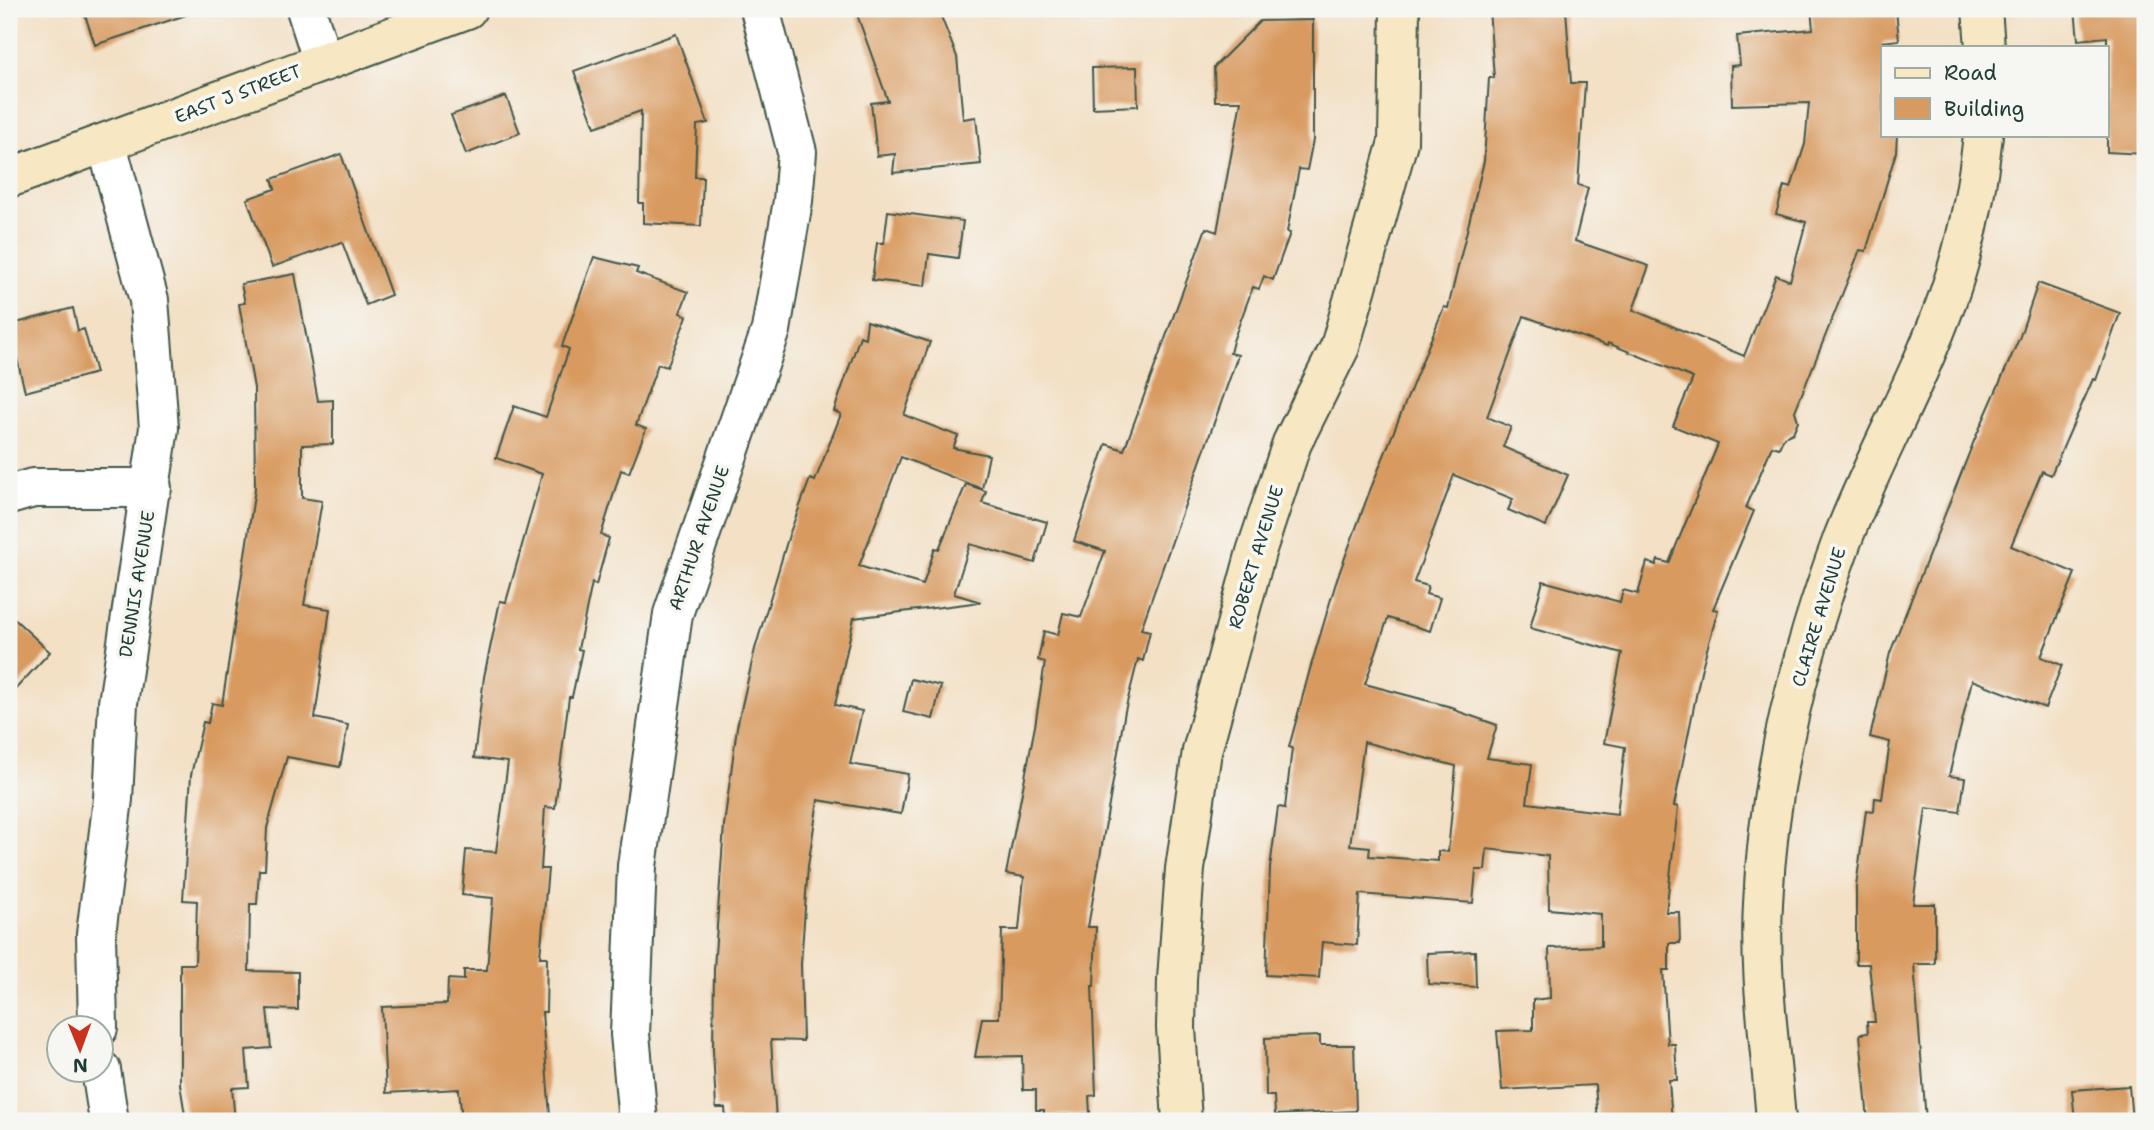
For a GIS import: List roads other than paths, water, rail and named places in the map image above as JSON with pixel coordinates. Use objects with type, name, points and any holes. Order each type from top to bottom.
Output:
[{"type":"street","points":[[306,9],[323,62]]},
{"type":"street","name":"EAST J STREET","points":[[9,178],[107,145],[467,9]]},
{"type":"street","name":"ARTHUR AVENUE","points":[[638,1121],[630,1034],[637,866],[673,614],[771,330],[793,201],[797,152],[760,9]]},
{"type":"street","name":"ROBERT AVENUE","points":[[1182,1121],[1176,1028],[1177,979],[1185,869],[1202,751],[1256,552],[1292,443],[1340,347],[1398,142],[1400,9]]},
{"type":"street","points":[[1982,9],[1985,46]]},
{"type":"street","name":"CLAIRE AVENUE","points":[[1776,1121],[1765,1015],[1763,905],[1777,762],[1819,610],[1844,536],[1947,301],[1972,208],[1983,136]]},
{"type":"street","name":"DENNIS AVENUE","points":[[98,1014],[96,934],[113,799],[118,703],[159,428],[149,300],[107,145]]},
{"type":"street","points":[[9,495],[33,488],[152,488]]},
{"type":"street","points":[[103,1084],[109,1121]]}]
